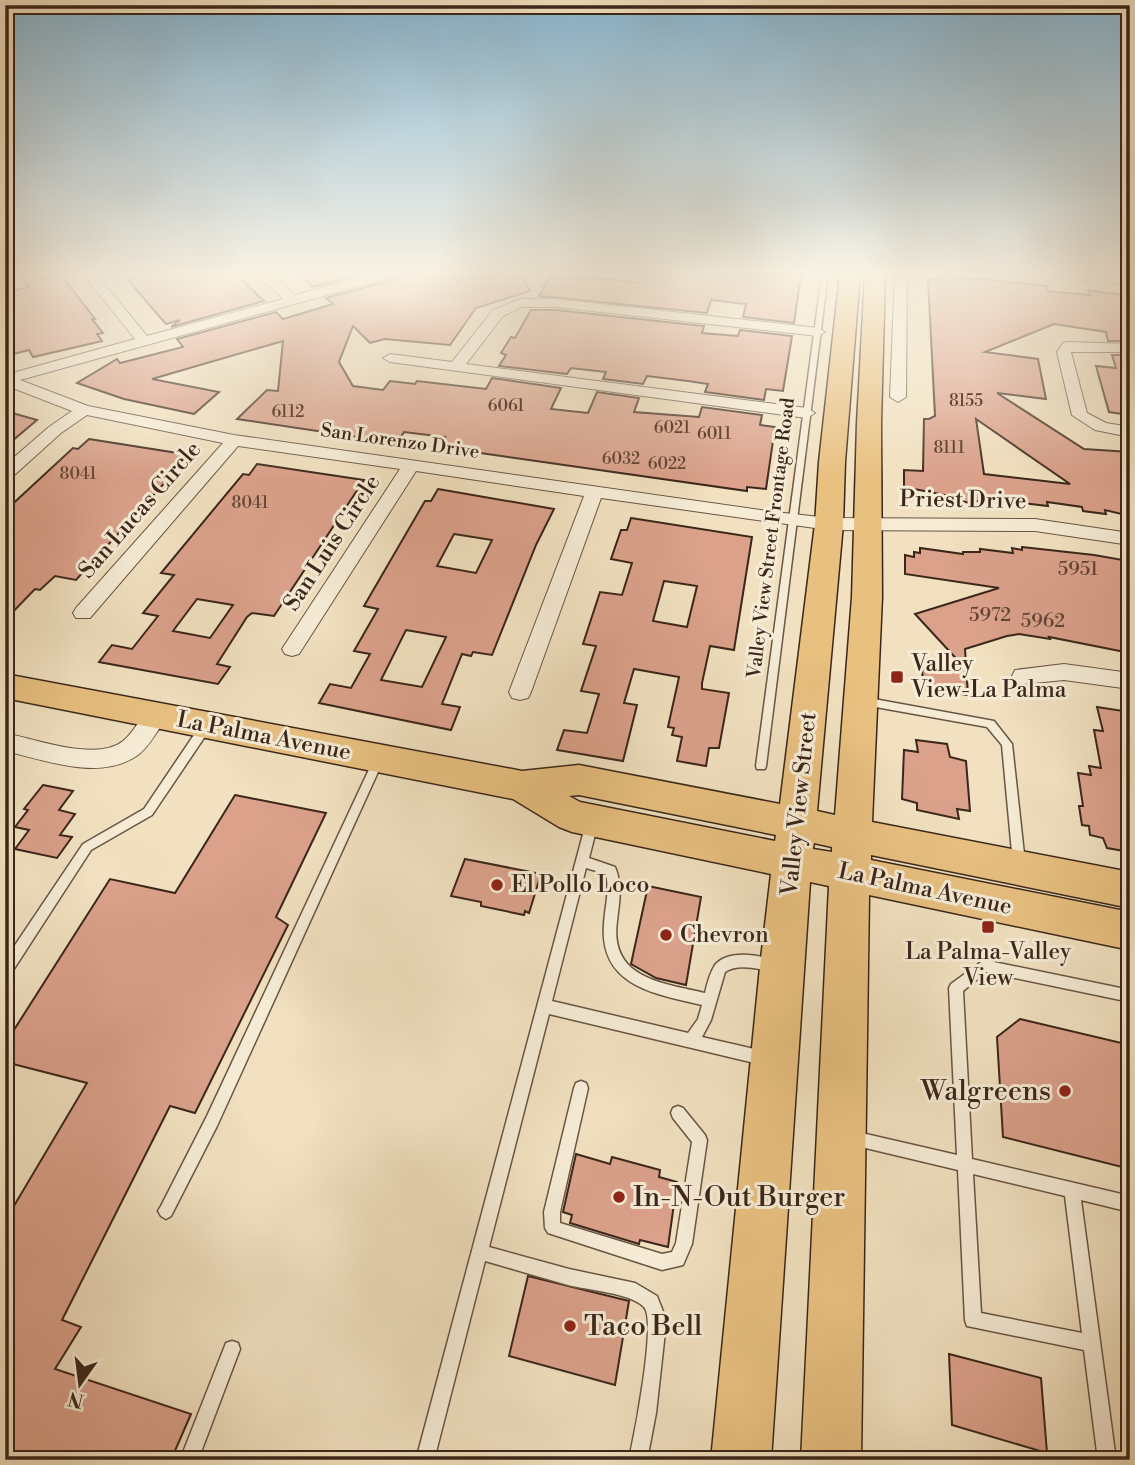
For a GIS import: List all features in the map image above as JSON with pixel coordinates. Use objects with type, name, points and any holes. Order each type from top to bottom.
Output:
[{"type":"main road","name":"Valley View Street","points":[[741,1460],[772,1061],[829,524],[843,342]]},
{"type":"main road","points":[[836,1458],[839,1134],[859,700],[867,597],[872,342]]},
{"type":"main road","name":"La Palma Avenue","points":[[5,686],[522,786],[579,780],[796,843],[851,855],[1130,931]]},
{"type":"main road","name":"La Palma Avenue","points":[[522,786],[572,816],[796,843]]},
{"type":"main road","name":"La Palma Avenue","points":[[851,855],[1020,870],[1130,890]]},
{"type":"street","points":[[5,380],[139,342]]},
{"type":"street","points":[[455,368],[475,342]]},
{"type":"street","points":[[898,397],[899,342]]},
{"type":"street","points":[[1130,348],[1083,345],[1068,346],[1064,352],[1080,415],[1101,427],[1130,432]]},
{"type":"street","points":[[390,358],[807,413]]},
{"type":"street","name":"San Lorenzo Drive","points":[[5,380],[83,410],[233,440],[794,520]]},
{"type":"street","points":[[5,474],[55,430],[83,410]]},
{"type":"street","name":"San Lucas Circle","points":[[83,613],[233,440]]},
{"type":"street","name":"San Luis Circle","points":[[292,649],[412,464]]},
{"type":"street","points":[[520,692],[594,492]]},
{"type":"street","name":"Priest Drive","points":[[794,520],[829,524],[869,522],[1035,525],[1130,539]]},
{"type":"street","points":[[1023,676],[1064,672],[1130,681]]},
{"type":"street","points":[[5,741],[93,760],[114,757],[130,749],[157,715]]},
{"type":"lane","name":"Valley View Street Frontage Road","points":[[761,766],[817,342]]},
{"type":"lane","points":[[859,700],[990,724],[1007,744],[1020,870]]},
{"type":"lane","points":[[5,971],[88,847],[148,812],[207,725]]},
{"type":"lane","points":[[166,1211],[212,1121],[379,758]]},
{"type":"lane","points":[[425,1460],[592,820]]},
{"type":"lane","points":[[582,861],[611,871],[616,885],[610,947],[618,965],[631,978],[709,1000]]},
{"type":"lane","points":[[691,1040],[705,1019],[714,975],[724,964],[749,961],[781,967]]},
{"type":"lane","points":[[1090,1343],[974,1320],[963,1166],[956,988],[984,966],[1130,996]]},
{"type":"lane","points":[[544,1006],[772,1061]]},
{"type":"lane","points":[[581,1088],[552,1212],[553,1228],[662,1262],[677,1259],[684,1244],[700,1140],[678,1113]]},
{"type":"lane","points":[[839,1134],[963,1166],[1130,1204]]},
{"type":"lane","points":[[1072,1192],[1107,1460]]},
{"type":"lane","points":[[480,1252],[569,1277],[635,1291],[651,1302],[656,1314],[657,1332],[638,1460]]},
{"type":"lane","points":[[189,1460],[232,1349]]},
{"type":"building","points":[[6,342],[96,342],[33,357],[29,350],[13,354]]},
{"type":"building","points":[[180,342],[278,342],[152,379],[219,392],[194,414],[124,399],[77,383],[117,359],[120,363],[183,347]]},
{"type":"building","points":[[283,342],[347,342],[339,362],[353,386],[383,390],[390,381],[415,384],[417,381],[486,389],[492,378],[561,388],[551,409],[588,413],[597,392],[639,398],[634,412],[699,417],[702,407],[762,415],[760,425],[775,427],[766,489],[747,487],[747,491],[438,447],[445,437],[404,432],[397,443],[237,419],[267,390],[278,391]]},
{"type":"building","points":[[421,342],[452,342],[450,345]]},
{"type":"building","points":[[508,342],[791,342],[783,391],[766,389],[764,400],[705,392],[708,384],[688,381],[647,376],[643,384],[603,379],[606,372],[571,368],[567,374],[499,366],[506,355],[501,353]]},
{"type":"building","points":[[931,342],[1009,342],[985,352],[1038,359],[1046,399],[997,393],[1084,449],[1130,452],[1130,516],[1105,510],[1106,514],[1083,511],[1082,507],[1047,502],[1048,506],[980,498],[981,502],[971,500],[971,503],[945,499],[945,495],[904,487],[904,470],[923,471],[924,419],[935,416]],"holes":[[[976,419],[1070,484],[984,474]]]},
{"type":"building","points":[[1112,355],[1124,355],[1122,369],[1130,370],[1130,415],[1109,412],[1096,366],[1116,368]]},
{"type":"building","points":[[5,411],[37,420],[5,447]]},
{"type":"building","points":[[89,439],[190,455],[76,580],[55,576],[40,590],[35,589],[5,620],[5,511],[73,448],[78,449]]},
{"type":"building","points":[[257,464],[364,480],[274,616],[252,613],[247,617],[217,664],[230,667],[218,684],[99,662],[112,645],[132,649],[158,616],[143,613],[174,575],[161,573],[243,474],[249,475]],"holes":[[[197,599],[233,605],[210,638],[173,631]]]},
{"type":"building","points":[[438,489],[554,509],[536,545],[492,655],[473,652],[471,656],[462,654],[442,704],[460,707],[451,730],[319,703],[330,684],[351,688],[370,654],[354,651],[378,609],[364,606],[425,501],[431,501]],"holes":[[[454,534],[492,540],[476,573],[437,566]],[[406,630],[446,637],[422,687],[381,680]]]},
{"type":"building","points":[[631,518],[752,537],[734,650],[710,646],[702,683],[702,689],[729,693],[719,748],[709,748],[706,766],[677,761],[682,737],[672,735],[674,728],[668,727],[679,677],[634,669],[624,703],[637,705],[623,761],[557,750],[564,730],[587,733],[599,694],[581,691],[596,646],[583,644],[600,592],[622,595],[632,563],[611,559],[621,530],[627,530]],"holes":[[[664,581],[697,586],[687,627],[653,621]]]},
{"type":"building","points":[[1022,547],[1094,555],[1123,560],[1124,565],[1130,565],[1130,653],[1049,637],[1050,639],[1019,634],[1007,636],[965,649],[968,695],[923,688],[922,665],[925,666],[925,659],[963,666],[915,614],[999,588],[905,574],[905,555],[914,557],[914,552],[920,553],[920,548],[963,554],[980,552],[980,549],[1013,553],[1012,548],[1022,550]]},
{"type":"building","points":[[1097,707],[1130,712],[1130,852],[1107,848],[1103,838],[1090,835],[1089,826],[1082,825],[1079,806],[1083,806],[1078,773],[1091,775],[1089,766],[1101,768],[1094,730],[1103,731]]},
{"type":"building","points":[[916,740],[947,744],[950,757],[966,761],[970,811],[957,809],[959,819],[917,810],[917,803],[902,799],[904,750],[918,752]]},
{"type":"building","points":[[43,785],[73,791],[59,810],[75,814],[60,835],[72,837],[57,858],[15,849],[29,830],[15,827],[28,810],[24,809]]},
{"type":"building","points":[[235,795],[326,813],[276,917],[288,925],[195,1113],[170,1106],[62,1320],[81,1327],[55,1369],[191,1414],[171,1460],[5,1460],[5,1221],[87,1083],[5,1062],[5,1044],[110,879],[175,893]]},
{"type":"building","name":"El Pollo Loco","points":[[465,859],[541,874],[529,913],[525,911],[524,915],[481,906],[481,902],[451,896]]},
{"type":"building","name":"Chevron","points":[[648,886],[701,897],[686,985],[656,978],[631,964]]},
{"type":"building","name":"Walgreens","points":[[1020,1019],[1130,1045],[1130,1169],[1003,1137],[997,1037]]},
{"type":"building","name":"In-N-Out Burger","points":[[576,1154],[610,1164],[612,1157],[660,1170],[659,1177],[677,1182],[668,1247],[640,1240],[639,1244],[570,1223],[572,1215],[563,1212]]},
{"type":"building","name":"Taco Bell","points":[[528,1276],[629,1301],[615,1385],[509,1356]]},
{"type":"building","points":[[949,1354],[1041,1378],[1047,1453],[952,1425]]},
{"type":"place","name":"Valley View-La Palma","points":[[897,677]]},
{"type":"place","name":"El Pollo Loco","points":[[497,885]]},
{"type":"place","name":"La Palma-Valley View","points":[[988,927]]},
{"type":"place","name":"Chevron","points":[[666,935]]},
{"type":"place","name":"Walgreens","points":[[1065,1091]]},
{"type":"place","name":"In-N-Out Burger","points":[[619,1197]]},
{"type":"place","name":"Taco Bell","points":[[570,1326]]}]
